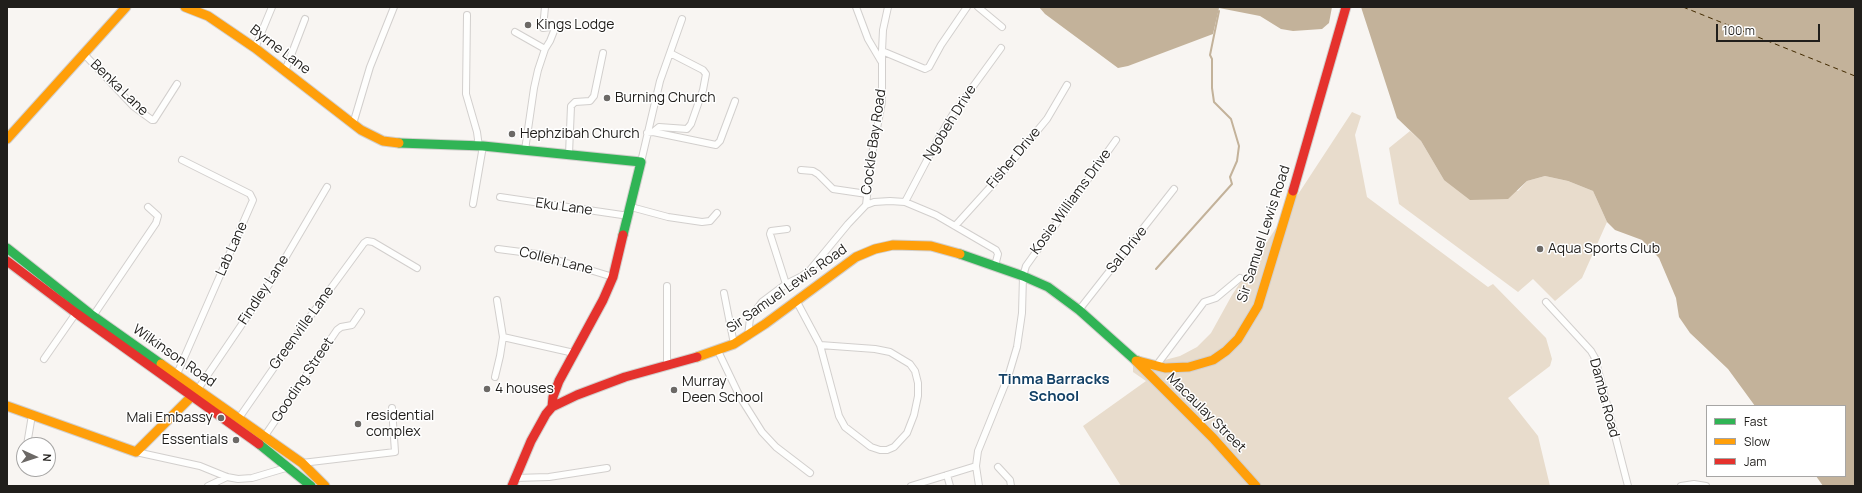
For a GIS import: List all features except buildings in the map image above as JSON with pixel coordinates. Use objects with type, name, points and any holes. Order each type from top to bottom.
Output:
[{"type":"main road","points":[[7,139],[126,7]]},
{"type":"main road","name":"Byrne Lane","points":[[185,7],[203,14],[255,48],[353,124],[371,136],[383,141],[397,143],[481,146],[641,162]]},
{"type":"main road","name":"Sir Samuel Lewis Road","points":[[514,482],[531,441],[546,414],[552,407],[576,395],[625,377],[718,351],[734,344],[797,302],[856,257],[875,249],[893,245],[931,246],[951,251],[1023,276],[1048,287],[1079,310],[1135,360],[1160,367],[1200,365],[1213,360],[1226,351],[1238,339],[1248,325],[1258,306],[1270,271],[1346,7]]},
{"type":"main road","points":[[552,407],[555,389],[603,300],[613,277],[641,162]]},
{"type":"main road","name":"Wilkinson Road","points":[[7,248],[93,316],[177,374],[195,393],[239,418],[302,463],[324,486]]},
{"type":"main road","name":"Wilkinson Road","points":[[7,261],[76,313],[195,393],[290,467],[311,486]]},
{"type":"main road","name":"Macaulay Street","points":[[1135,360],[1213,438],[1256,486]]},
{"type":"main road","points":[[1158,384],[1160,367]]},
{"type":"main road","points":[[7,406],[136,452],[195,393]]},
{"type":"street","points":[[255,48],[272,7]]},
{"type":"street","points":[[353,124],[370,67],[394,7]]},
{"type":"street","points":[[526,150],[534,88],[544,49],[550,41],[556,26],[543,28],[545,7]]},
{"type":"street","points":[[856,7],[868,39],[881,63]]},
{"type":"street","name":"Cockle Bay Road","points":[[866,205],[871,160],[882,102],[881,63],[888,7]]},
{"type":"street","points":[[882,51],[925,69],[929,67],[941,45],[967,7]]},
{"type":"street","points":[[978,7],[1002,27]]},
{"type":"street","points":[[467,15],[466,94],[481,146],[473,204]]},
{"type":"street","points":[[641,162],[650,132],[660,81],[682,19]]},
{"type":"street","points":[[285,72],[305,20]]},
{"type":"street","points":[[515,32],[544,49]]},
{"type":"street","name":"Ngobeh Drive","points":[[905,202],[953,114],[1001,48]]},
{"type":"street","points":[[569,154],[571,106],[575,102],[590,102],[594,96],[603,53]]},
{"type":"street","points":[[650,132],[659,127],[682,130],[687,129],[691,124],[706,79],[706,74],[703,70],[670,53]]},
{"type":"street","name":"Benka Lane","points":[[84,54],[133,106],[152,120],[154,120],[177,84]]},
{"type":"street","name":"Fisher Drive","points":[[955,226],[993,184],[1047,119],[1067,85]]},
{"type":"street","points":[[650,132],[716,145],[720,141],[735,101]]},
{"type":"street","name":"Kosie Williams Drive","points":[[1023,276],[1026,266],[1116,140]]},
{"type":"street","name":"Lab Lane","points":[[177,374],[253,200],[250,194],[182,160]]},
{"type":"street","points":[[801,170],[813,171],[833,189],[867,194]]},
{"type":"street","name":"Findley Lane","points":[[195,393],[274,277],[327,188]]},
{"type":"street","name":"Sal Drive","points":[[1079,310],[1174,190]]},
{"type":"street","name":"Eku Lane","points":[[500,197],[702,222],[710,220],[717,213]]},
{"type":"street","name":"Cockle Bay Road","points":[[748,336],[750,318],[762,302],[786,284],[810,270],[848,224],[866,205],[882,201],[905,202],[955,226],[996,250],[998,254],[995,266]]},
{"type":"street","points":[[93,316],[156,223],[158,216],[148,207]]},
{"type":"street","points":[[786,284],[770,234],[771,231],[787,229]]},
{"type":"street","name":"Greenville Lane","points":[[239,418],[298,333],[364,243],[368,241],[373,242],[417,268]]},
{"type":"street","name":"Colleh Lane","points":[[498,249],[538,254],[613,277]]},
{"type":"street","points":[[979,486],[976,466],[981,439],[1008,377],[1017,347],[1022,313],[1023,276]]},
{"type":"street","points":[[1160,367],[1204,302],[1216,298],[1240,278]]},
{"type":"street","points":[[667,286],[667,365]]},
{"type":"street","points":[[724,293],[734,344]]},
{"type":"street","points":[[495,377],[503,337],[497,300]]},
{"type":"street","points":[[797,302],[820,345],[839,416],[844,427],[871,447],[880,450],[887,450],[894,447],[907,432],[914,415],[918,396],[918,383],[915,371],[910,364],[890,352],[875,349],[820,345]]},
{"type":"street","name":"Damba Road","points":[[1546,302],[1591,351],[1595,358],[1628,486]]},
{"type":"street","name":"Gooding Street","points":[[264,437],[337,330],[341,327],[352,325],[361,312]]},
{"type":"street","points":[[44,359],[76,313]]},
{"type":"street","points":[[503,337],[574,353]]},
{"type":"street","points":[[718,351],[740,397],[762,432],[776,447],[810,472]]},
{"type":"street","points":[[302,463],[395,452],[392,408]]},
{"type":"street","points":[[28,437],[32,415]]},
{"type":"street","points":[[136,452],[200,466],[227,477],[245,479],[290,467]]},
{"type":"street","points":[[911,486],[921,485],[976,466]]},
{"type":"street","points":[[998,466],[1010,480],[1011,486]]},
{"type":"street","points":[[514,482],[607,468]]},
{"type":"street","points":[[947,475],[950,486]]},
{"type":"street","points":[[208,486],[227,477]]},
{"type":"street","points":[[1681,486],[1694,484],[1706,486]]},
{"type":"shaded area","points":[[1039,7],[1332,7],[1329,23],[1322,29],[1293,31],[1281,29],[1260,16],[1219,8],[1213,34],[1128,66],[1118,68],[1045,14]]},
{"type":"shaded area","points":[[1361,7],[1855,7],[1855,486],[1823,486],[1817,477],[1846,477],[1846,405],[1754,405],[1728,369],[1690,333],[1679,317],[1676,298],[1659,258],[1642,240],[1615,230],[1607,222],[1593,191],[1568,181],[1545,176],[1527,181],[1508,199],[1470,200],[1444,180],[1421,141],[1397,118]]},
{"type":"shaded area","points":[[1352,112],[1361,116],[1355,135],[1367,197],[1488,287],[1493,284],[1546,338],[1552,359],[1550,366],[1508,398],[1538,436],[1550,486],[1121,486],[1083,426],[1146,381],[1133,372],[1133,365],[1136,362],[1161,361],[1180,356],[1197,347],[1211,333],[1232,295]]},
{"type":"shaded area","points":[[1410,131],[1421,141],[1444,180],[1518,191],[1527,181],[1545,176],[1568,181],[1593,191],[1607,222],[1582,278],[1555,301],[1533,279],[1518,292],[1399,204],[1389,148]]},
{"type":"waterway","points":[[1156,269],[1232,184],[1230,177],[1237,161],[1239,146],[1231,119],[1214,102],[1212,88],[1212,59],[1210,55],[1219,11]]},
{"type":"ferry route","points":[[1683,7],[1855,76]]},
{"type":"traffic: fast","points":[[399,143],[483,146],[641,162],[623,235]]},
{"type":"traffic: fast","points":[[7,248],[93,316],[161,364]]},
{"type":"traffic: fast","points":[[960,254],[1023,276],[1048,287],[1079,310],[1135,360],[1138,361]]},
{"type":"traffic: fast","points":[[259,444],[311,486]]},
{"type":"traffic: slow","points":[[7,139],[126,7]]},
{"type":"traffic: slow","points":[[185,7],[208,16],[255,48],[361,130],[383,141],[399,143]]},
{"type":"traffic: slow","points":[[1138,361],[1165,368],[1189,367],[1213,360],[1226,351],[1238,339],[1258,306],[1293,191]]},
{"type":"traffic: slow","points":[[697,357],[734,344],[765,324],[856,257],[875,249],[893,245],[931,246],[960,254]]},
{"type":"traffic: slow","points":[[1136,361],[1213,438],[1256,486]]},
{"type":"traffic: slow","points":[[161,364],[302,463],[325,486]]},
{"type":"traffic: slow","points":[[7,406],[136,452],[196,392]]},
{"type":"traffic: jam","points":[[1293,191],[1346,7]]},
{"type":"traffic: jam","points":[[552,407],[553,397],[559,381],[603,300],[613,277],[623,235]]},
{"type":"traffic: jam","points":[[7,261],[76,313],[259,444]]},
{"type":"traffic: jam","points":[[512,486],[531,441],[546,414],[552,407],[577,395],[625,377],[697,357]]},
{"type":"place","name":"Kings Lodge","points":[[528,25]]},
{"type":"place","name":"Burning Church","points":[[607,98]]},
{"type":"place","name":"Hephzibah Church","points":[[512,134]]},
{"type":"place","name":"Aqua Sports Club","points":[[1540,249]]},
{"type":"place","name":"4 houses","points":[[487,389]]},
{"type":"place","name":"Murray Deen School","points":[[674,390]]},
{"type":"place","name":"Mali Embassy","points":[[221,418]]},
{"type":"place","name":"residential complex","points":[[358,424]]},
{"type":"place","name":"Essentials","points":[[236,440]]},
{"type":"district","name":"Tinma Barracks School","points":[[1054,388]]}]
